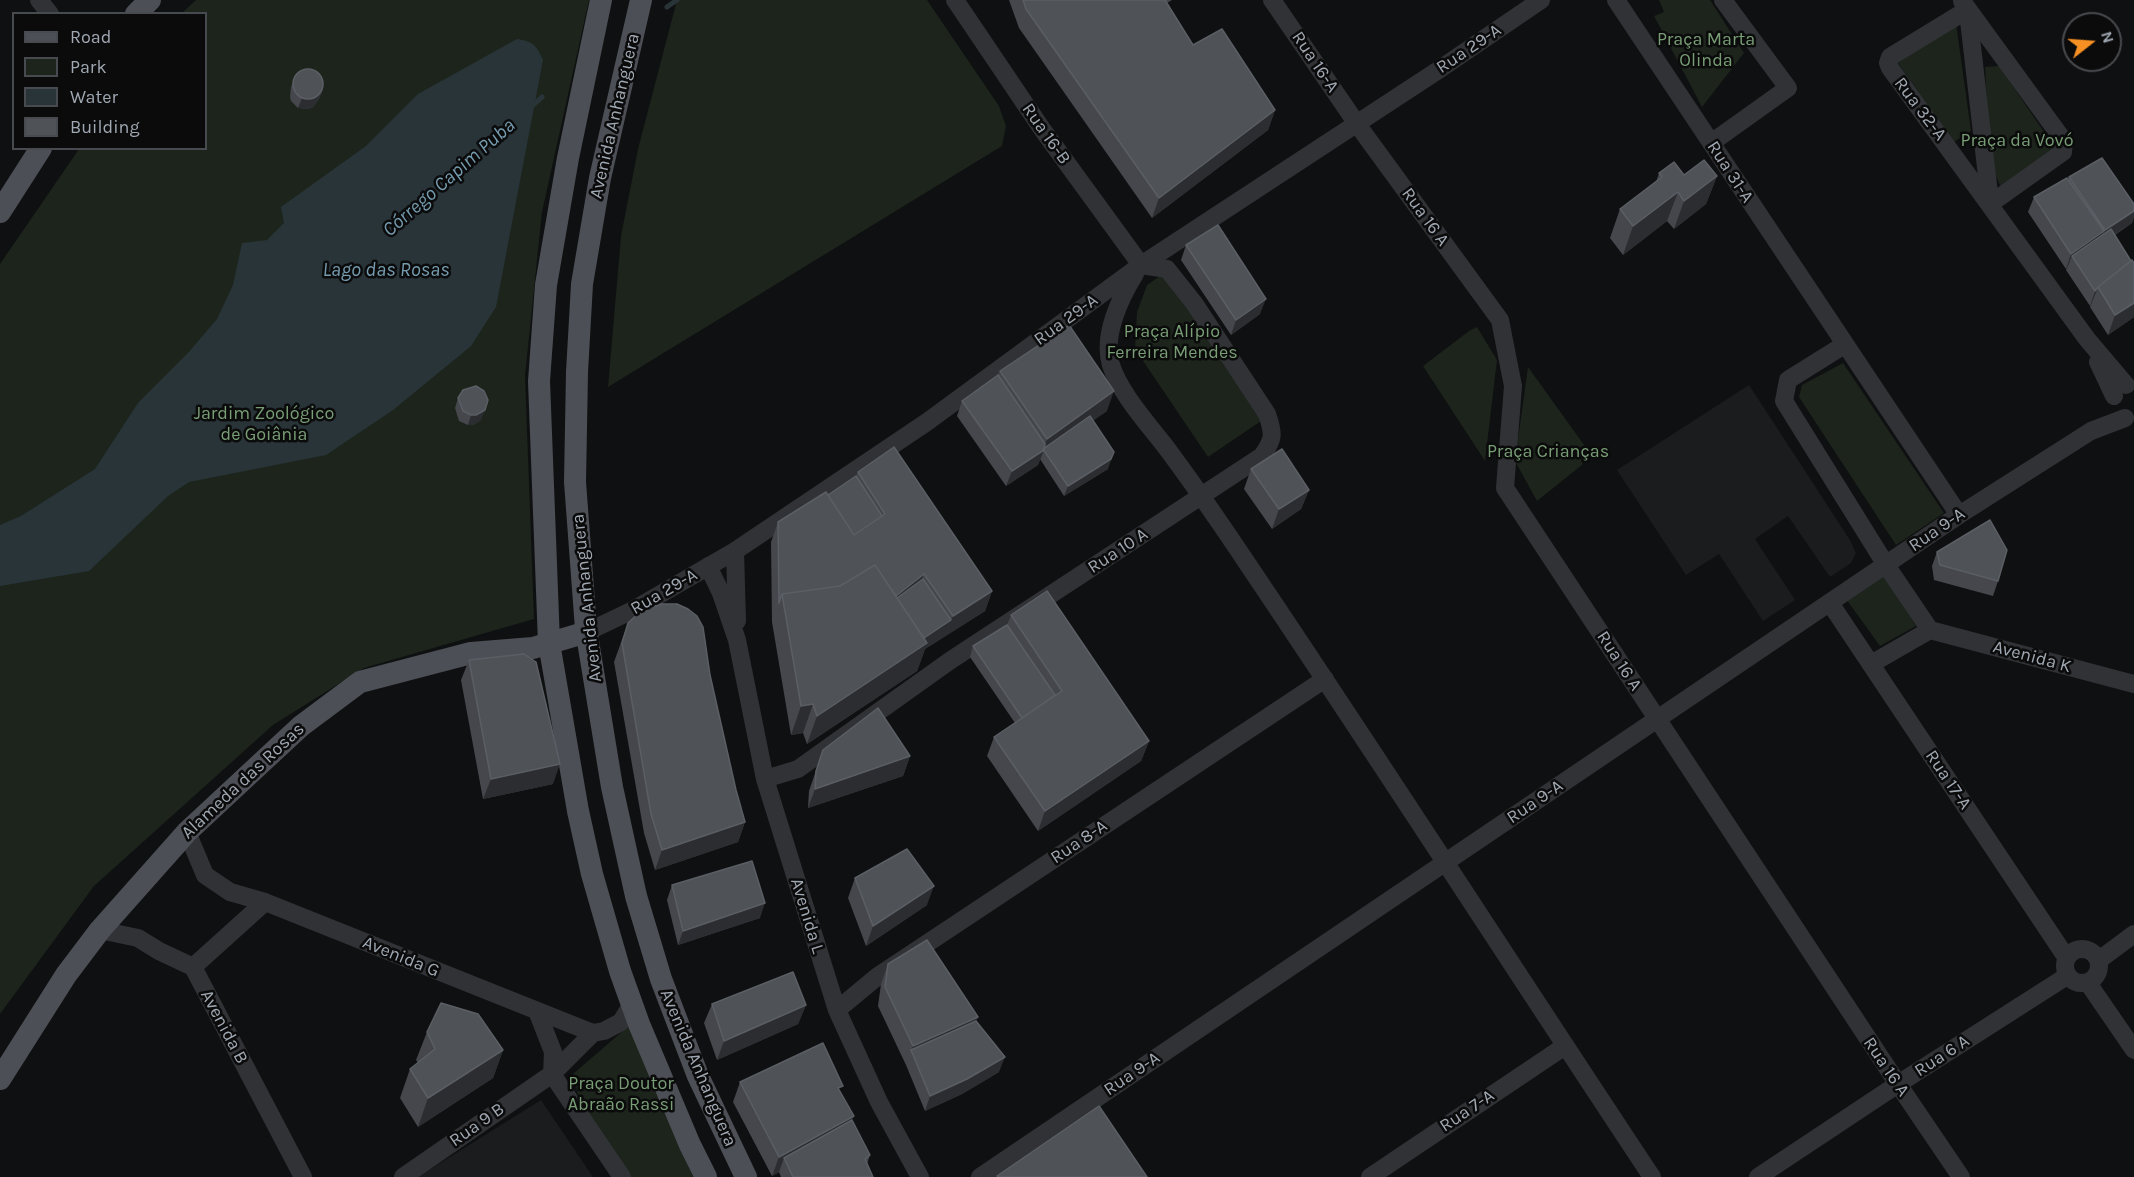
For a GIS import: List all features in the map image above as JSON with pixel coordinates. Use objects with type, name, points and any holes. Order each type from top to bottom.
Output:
[{"type":"main road","points":[[137,12],[150,0]]},
{"type":"main road","name":"Avenida Anhanguera","points":[[601,0],[568,158],[546,285],[538,381],[549,644],[563,730],[588,853],[630,1016],[706,1177]]},
{"type":"main road","name":"Avenida Anhanguera","points":[[641,0],[600,178],[582,284],[577,372],[575,482],[587,632],[612,787],[642,917],[661,979],[698,1076],[746,1177]]},
{"type":"main road","points":[[0,212],[40,150]]},
{"type":"main road","name":"Alameda das Rosas","points":[[0,1079],[66,975],[100,930],[187,832],[301,726],[360,682],[471,653],[533,648],[587,632]]},
{"type":"street","points":[[39,0],[48,12]]},
{"type":"street","name":"Rua 16-B","points":[[955,0],[1042,129],[1141,265]]},
{"type":"street","name":"Rua 16-A","points":[[1272,0],[1357,124]]},
{"type":"street","name":"Rua 29-A","points":[[587,632],[633,610],[735,551],[927,422],[1141,265],[1541,0]]},
{"type":"street","name":"Rua 31-A","points":[[1616,0],[1959,515]]},
{"type":"street","points":[[1711,143],[1788,88],[1724,0]]},
{"type":"street","points":[[1964,5],[2064,141],[2063,152],[1990,204]]},
{"type":"street","name":"Rua 32-A","points":[[1990,204],[1964,5],[1890,57],[1888,63],[1890,68],[2087,339],[2125,402]]},
{"type":"street","name":"Rua 16 A","points":[[1357,124],[1500,320],[1513,386],[1505,489],[1961,1177]]},
{"type":"street","points":[[1141,265],[1122,294],[1109,347],[1111,365],[1124,392],[1202,496],[1652,1177]]},
{"type":"street","name":"Rua 10 A","points":[[765,779],[798,769],[951,660],[1262,456],[1272,441],[1272,428],[1267,414],[1194,303],[1167,269],[1141,265]]},
{"type":"street","points":[[1844,345],[1788,381],[1784,401],[1886,565],[1930,630],[1871,664]]},
{"type":"street","name":"Rua 9-A","points":[[980,1177],[1959,515],[2091,431],[2125,402]]},
{"type":"street","name":"Avenida L","points":[[735,551],[737,640]]},
{"type":"street","name":"Avenida L","points":[[708,566],[721,592],[737,640],[765,779],[837,1010],[879,1102],[920,1177]]},
{"type":"street","name":"Rua 17-A","points":[[1830,603],[2066,957]]},
{"type":"street","name":"Avenida K","points":[[1930,630],[2134,684]]},
{"type":"street","name":"Rua 8-A","points":[[837,1010],[878,976],[1325,679]]},
{"type":"street","name":"Avenida G","points":[[187,832],[205,875],[230,892],[265,902],[593,1033]]},
{"type":"street","points":[[193,968],[265,902]]},
{"type":"street","name":"Avenida B","points":[[100,930],[138,938],[193,968],[303,1177]]},
{"type":"street","points":[[2099,960],[2134,934]]},
{"type":"street","points":[[2077,949],[2090,950],[2099,960],[2098,974],[2088,983],[2076,983],[2067,976],[2064,966],[2066,957],[2077,949]]},
{"type":"street","name":"Rua 6 A","points":[[1758,1177],[2067,976]]},
{"type":"street","points":[[2088,983],[2134,1050]]},
{"type":"street","points":[[537,1011],[553,1052],[552,1074],[622,1177]]},
{"type":"street","points":[[593,1033],[604,1031],[630,1016]]},
{"type":"street","name":"Rua 9 B","points":[[403,1177],[552,1074],[593,1033]]},
{"type":"street","name":"Rua 7-A","points":[[1370,1177],[1565,1046]]},
{"type":"shaded area","points":[[1749,385],[1850,540],[1856,553],[1851,563],[1830,577],[1788,516],[1755,539],[1795,600],[1763,621],[1719,554],[1686,575],[1617,470]]},
{"type":"shaded area","points":[[541,1100],[593,1177],[418,1177]]},
{"type":"green space","name":"Jardim Zoológico de Goiânia","points":[[196,0],[589,0],[542,212],[525,376],[534,619],[364,668],[273,725],[94,886],[0,1014],[0,264],[78,150],[207,150],[207,12],[183,12]]},
{"type":"green space","points":[[677,0],[927,0],[999,106],[1006,126],[1002,146],[608,387],[621,236],[638,149]]},
{"type":"green space","name":"Praça Marta Olinda","points":[[1659,0],[1710,0],[1744,53],[1702,107],[1654,16],[1664,12]]},
{"type":"green space","name":"Praça da Vovó","points":[[1956,23],[1971,131],[1954,142],[1898,63]]},
{"type":"green space","name":"Praça da Vovó","points":[[1999,66],[2055,148],[2001,188],[1990,161],[1985,67]]},
{"type":"green space","name":"Praça Alípio Ferreira Mendes","points":[[1167,271],[1264,419],[1208,457],[1135,349],[1137,312],[1147,285]]},
{"type":"green space","name":"Praça Crianças","points":[[1477,327],[1497,360],[1485,461],[1423,366]]},
{"type":"green space","points":[[1843,363],[1944,513],[1896,545],[1799,397],[1802,385]]},
{"type":"green space","name":"Praça Crianças","points":[[1528,367],[1587,449],[1582,465],[1537,501],[1515,461]]},
{"type":"green space","points":[[1883,573],[1916,626],[1880,646],[1846,599]]},
{"type":"green space","name":"Praça Doutor Abraão Rassi","points":[[632,1023],[704,1177],[627,1177],[582,1110],[573,1074]]},
{"type":"water","name":"Lago das Rosas","points":[[517,39],[534,45],[543,60],[496,307],[471,346],[393,410],[326,455],[189,482],[168,496],[89,571],[0,586],[0,525],[21,516],[95,469],[138,403],[188,353],[217,319],[233,285],[242,243],[267,240],[284,223],[281,207],[366,146],[418,94]]},
{"type":"building","points":[[1023,0],[1165,0],[1193,45],[1222,29],[1275,110],[1159,198],[1026,9]]},
{"type":"building","points":[[308,69],[314,70],[322,78],[322,90],[314,98],[308,99],[302,98],[294,90],[293,84],[294,78],[302,70]]},
{"type":"building","points":[[2102,158],[2134,204],[2134,211],[2105,230],[2069,177]]},
{"type":"building","points":[[1704,160],[1717,176],[1684,201],[1678,192],[1633,226],[1620,209],[1662,177],[1659,173],[1674,162],[1684,175]]},
{"type":"building","points":[[2067,178],[2104,231],[2071,254],[2034,197]]},
{"type":"building","points":[[1218,225],[1266,299],[1236,320],[1186,245]]},
{"type":"building","points":[[2111,229],[2131,261],[2095,291],[2072,256]]},
{"type":"building","points":[[2132,260],[2134,263],[2134,303],[2115,315],[2098,287]]},
{"type":"building","points":[[1069,325],[1114,391],[1047,439],[1000,371]]},
{"type":"building","points":[[998,375],[1045,444],[1044,450],[1012,471],[962,401]]},
{"type":"building","points":[[476,386],[484,391],[488,400],[485,410],[471,415],[463,411],[458,398],[463,390]]},
{"type":"building","points":[[1090,416],[1114,452],[1111,459],[1068,486],[1043,449]]},
{"type":"building","points":[[894,447],[992,591],[953,616],[924,574],[896,596],[875,565],[840,586],[782,594],[779,603],[778,522],[826,492],[854,535],[885,514],[858,472]]},
{"type":"building","points":[[1282,449],[1309,490],[1279,509],[1251,469]]},
{"type":"building","points":[[856,476],[882,516],[854,535],[828,495]]},
{"type":"building","points":[[1990,520],[2007,550],[1998,581],[1940,565],[1937,552]]},
{"type":"building","points":[[875,565],[927,643],[817,716],[813,704],[801,706],[782,594],[840,586]]},
{"type":"building","points":[[923,579],[951,620],[924,638],[897,598]]},
{"type":"building","points":[[1047,591],[1149,741],[1045,811],[994,737],[1062,691],[1011,615]]},
{"type":"building","points":[[661,604],[677,604],[688,609],[697,616],[703,627],[710,675],[745,822],[662,850],[651,814],[622,643],[628,623],[641,611]]},
{"type":"building","points":[[1007,625],[1055,695],[1022,718],[973,646]]},
{"type":"building","points":[[524,654],[536,662],[560,764],[491,779],[469,660]]},
{"type":"building","points":[[878,708],[910,756],[815,789],[816,771],[823,750]]},
{"type":"building","points":[[907,849],[934,886],[873,926],[855,878]]},
{"type":"building","points":[[752,861],[765,903],[683,931],[672,885]]},
{"type":"building","points":[[927,940],[978,1017],[913,1046],[885,987],[888,964]]},
{"type":"building","points":[[793,972],[806,1005],[724,1041],[712,1004]]},
{"type":"building","points":[[441,1003],[478,1014],[503,1050],[428,1098],[410,1069],[435,1049],[427,1032]]},
{"type":"building","points":[[976,1021],[1005,1057],[967,1079],[930,1096],[911,1050]]},
{"type":"building","points":[[823,1043],[843,1086],[838,1088],[854,1116],[779,1157],[740,1082]]},
{"type":"building","points":[[1099,1106],[1147,1177],[997,1176]]},
{"type":"building","points":[[852,1120],[870,1155],[865,1159],[873,1177],[793,1177],[784,1158]]},
{"type":"waterway","name":"Córrego Capim Puba","points":[[667,7],[677,0]]},
{"type":"waterway","name":"Córrego Capim Puba","points":[[529,109],[542,97]]}]
